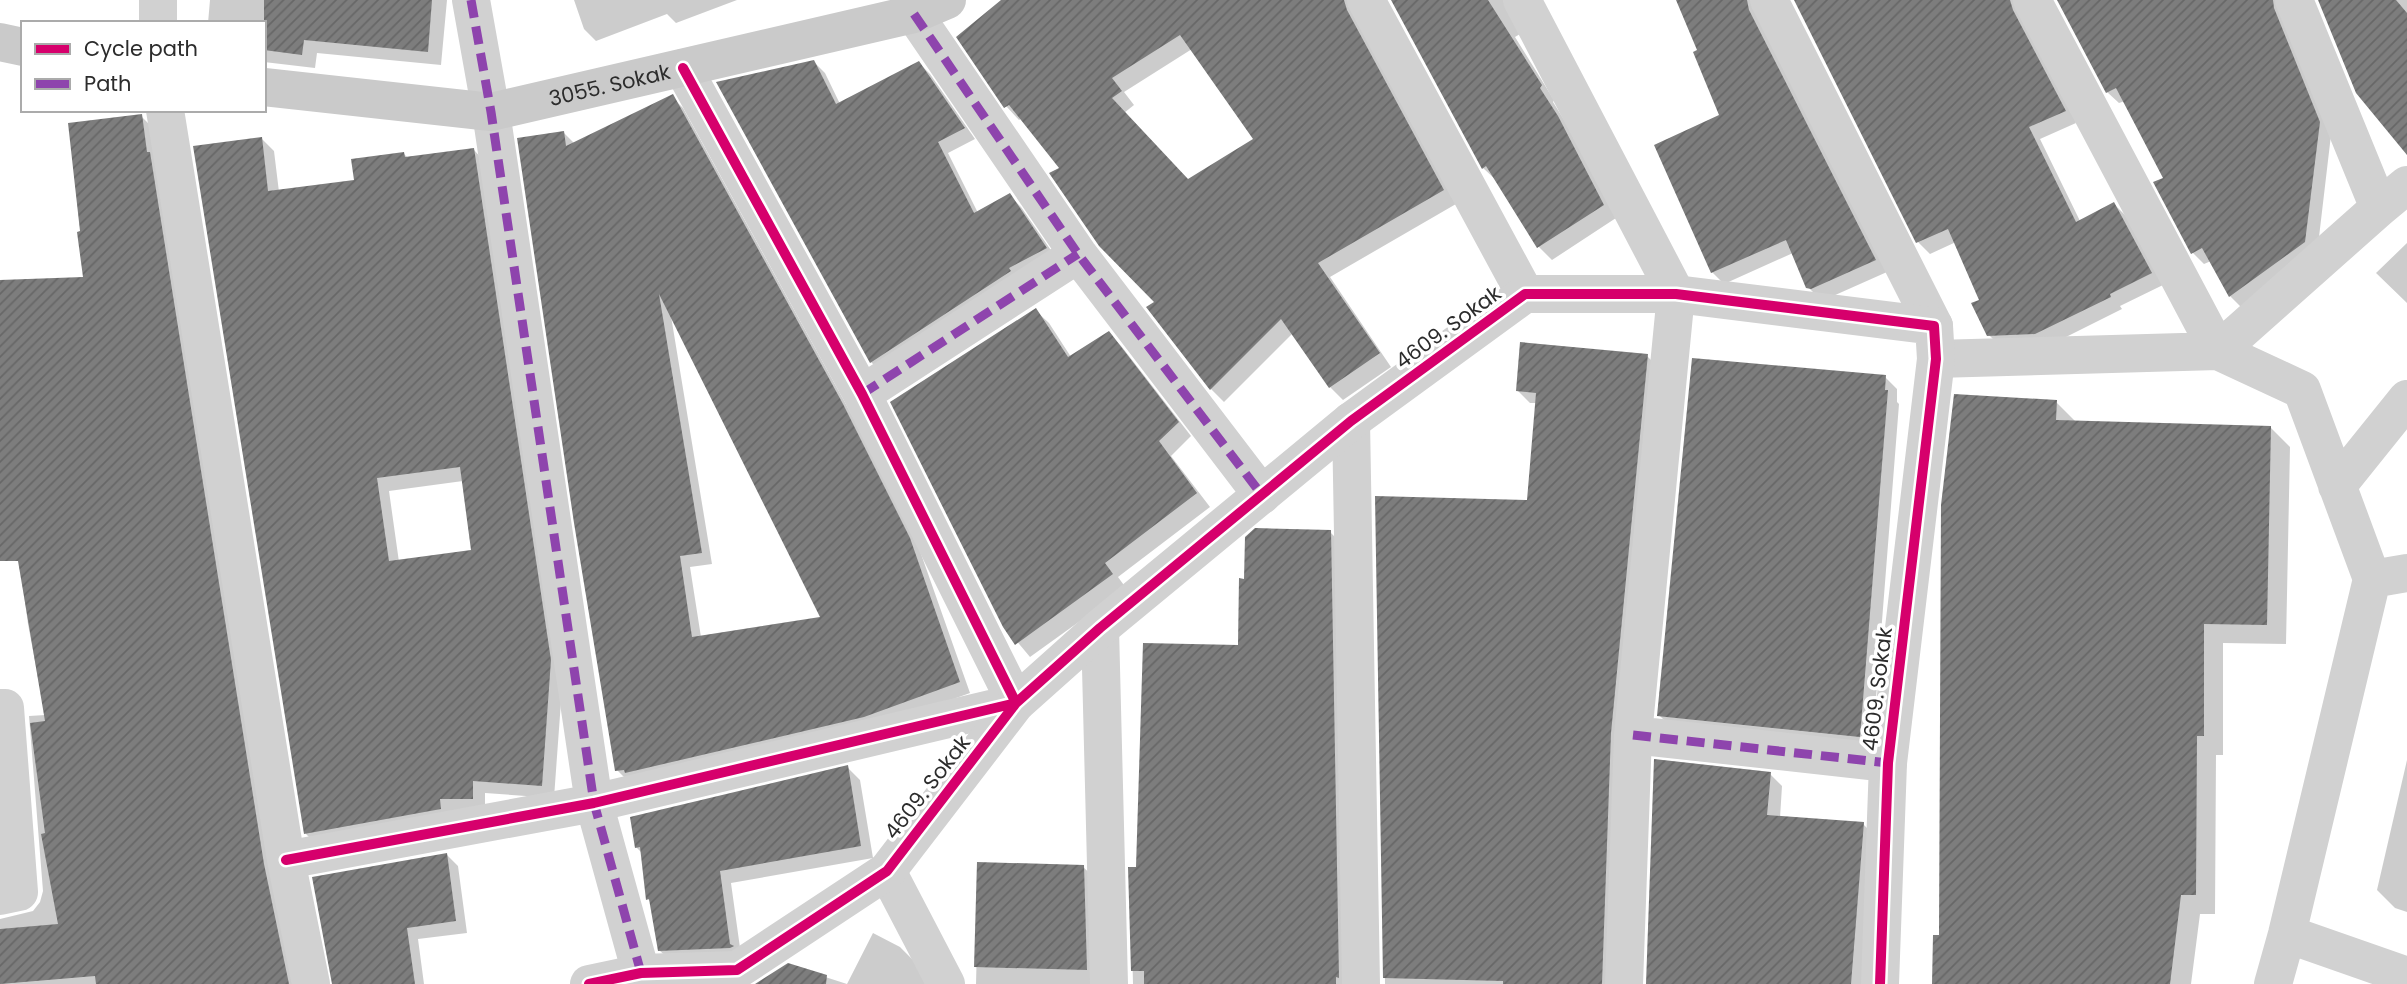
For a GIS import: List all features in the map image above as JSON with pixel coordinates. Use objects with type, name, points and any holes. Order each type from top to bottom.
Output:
[{"type":"main road","name":"3055. Sokak","points":[[266,87],[491,112],[930,7]]},
{"type":"main road","points":[[0,42],[21,47]]},
{"type":"street","points":[[158,0],[158,21]]},
{"type":"street","points":[[471,0],[491,112],[594,803],[641,973]]},
{"type":"street","points":[[1366,0],[1525,294]]},
{"type":"street","points":[[1522,0],[1676,294],[1633,735],[1624,984]]},
{"type":"street","points":[[1769,0],[1935,342],[2218,351],[2302,390],[2337,486],[2389,576],[2273,984]]},
{"type":"street","points":[[2032,0],[2218,351]]},
{"type":"street","points":[[2218,351],[2393,196],[2294,0]]},
{"type":"street","points":[[930,7],[1078,254],[1262,495]]},
{"type":"street","points":[[286,860],[594,803],[1016,703],[862,394],[683,68]]},
{"type":"street","points":[[164,112],[286,860],[311,984]]},
{"type":"street","points":[[862,394],[1078,254]]},
{"type":"street","name":"4609. Sokak","points":[[590,984],[641,973],[734,977],[887,871],[1016,703],[1100,628],[1351,421],[1525,294],[1676,294],[1935,342],[1888,763],[1880,984]]},
{"type":"street","points":[[2337,486],[2407,399]]},
{"type":"street","points":[[1351,421],[1362,984]]},
{"type":"street","points":[[1100,628],[1109,984]]},
{"type":"street","points":[[0,896],[19,892],[2,698]]},
{"type":"street","points":[[1633,735],[1888,763]]},
{"type":"street","points":[[887,871],[946,984]]},
{"type":"street","points":[[2287,934],[2407,975]]},
{"type":"building","points":[[264,0],[432,0],[428,52],[304,40],[302,55],[266,50]]},
{"type":"building","points":[[1001,0],[1344,0],[1444,190],[1318,263],[1380,353],[1329,388],[1281,319],[1210,390],[1146,307],[1154,302],[1099,246],[1049,173],[1059,168],[1009,105],[1004,108],[956,37]],"holes":[[[1180,35],[1253,139],[1188,179],[1112,98],[1122,91],[1112,78]]]},
{"type":"building","points":[[1391,0],[1488,0],[1542,85],[1540,88],[1558,116],[1604,205],[1537,248],[1486,166],[1482,169]]},
{"type":"building","points":[[1676,0],[1747,0],[1749,10],[1876,260],[1811,289],[1806,288],[1786,240],[1711,273],[1654,145],[1719,115],[1693,52],[1697,50]]},
{"type":"building","points":[[1794,0],[2010,0],[2066,111],[2029,127],[2076,222],[2114,202],[2152,273],[2110,294],[2111,297],[2035,334],[1987,336],[1971,303],[1979,300],[1948,229],[1916,243]]},
{"type":"building","points":[[2057,0],[2273,0],[2320,122],[2305,242],[2229,297],[2202,248],[2191,254],[2153,182],[2163,178],[2116,88],[2106,93]]},
{"type":"building","points":[[2318,0],[2396,0],[2407,13],[2407,155],[2356,93]]},
{"type":"building","points":[[814,60],[836,104],[919,61],[965,128],[938,142],[974,213],[1010,193],[1047,248],[1009,268],[1011,271],[870,363],[716,82]]},
{"type":"building","points":[[673,94],[843,404],[910,538],[960,682],[864,717],[625,773],[624,770],[615,771],[574,523],[517,138],[564,131],[566,146]],"holes":[[[659,294],[820,617],[692,637],[680,556],[702,553]]]},
{"type":"building","points":[[142,114],[264,864],[289,984],[96,984],[95,976],[0,984],[0,929],[58,924],[41,834],[45,833],[30,723],[45,721],[18,561],[0,561],[0,280],[83,277],[68,123]]},
{"type":"building","points":[[262,137],[268,191],[354,180],[351,159],[404,152],[405,157],[474,148],[551,660],[542,786],[473,781],[473,799],[440,799],[441,809],[304,834],[193,146]],"holes":[[[460,467],[471,550],[389,561],[377,478]]]},
{"type":"building","points":[[1036,308],[1068,357],[1109,331],[1179,422],[1159,441],[1197,493],[1105,563],[1113,574],[1015,645],[1003,627],[890,402]]},
{"type":"building","points":[[1520,342],[1648,354],[1611,733],[1602,984],[1503,984],[1503,981],[1383,978],[1375,496],[1527,500],[1536,393],[1516,391]]},
{"type":"building","points":[[1692,358],[1886,375],[1885,390],[1888,390],[1860,737],[1657,716]]},
{"type":"building","points":[[1954,394],[2057,400],[2056,420],[2271,426],[2267,625],[2204,624],[2204,736],[2197,736],[2196,895],[2181,895],[2170,984],[1932,984],[1933,935],[1939,935],[1941,505]]},
{"type":"building","points":[[1255,528],[1331,530],[1339,978],[1336,977],[1336,984],[1144,984],[1144,971],[1131,971],[1128,867],[1136,867],[1143,643],[1238,645],[1239,578],[1244,579],[1245,537]]},
{"type":"building","points":[[1654,759],[1771,772],[1767,815],[1864,822],[1851,984],[1646,984]]},
{"type":"building","points":[[848,765],[861,846],[720,871],[730,944],[734,946],[658,951],[649,899],[646,900],[640,847],[635,848],[630,817]]},
{"type":"building","points":[[447,853],[456,921],[407,928],[415,984],[332,984],[312,877]]},
{"type":"building","points":[[977,862],[1084,865],[1087,970],[974,967]]},
{"type":"building","points":[[788,963],[827,975],[826,984],[755,984]]},
{"type":"marked path","points":[[471,0],[491,112],[594,803],[641,973]]},
{"type":"marked path","points":[[914,14],[1078,254],[1262,495]]},
{"type":"marked path","points":[[862,394],[1078,254]]},
{"type":"marked path","points":[[1633,735],[1888,763]]},
{"type":"cycle path","points":[[286,860],[594,803],[1016,703],[862,394],[683,68]]},
{"type":"cycle path","points":[[589,984],[641,973],[737,970],[887,871],[1016,703],[1100,628],[1351,421],[1525,294],[1676,294],[1934,326],[1936,359],[1888,763],[1880,984]]}]
